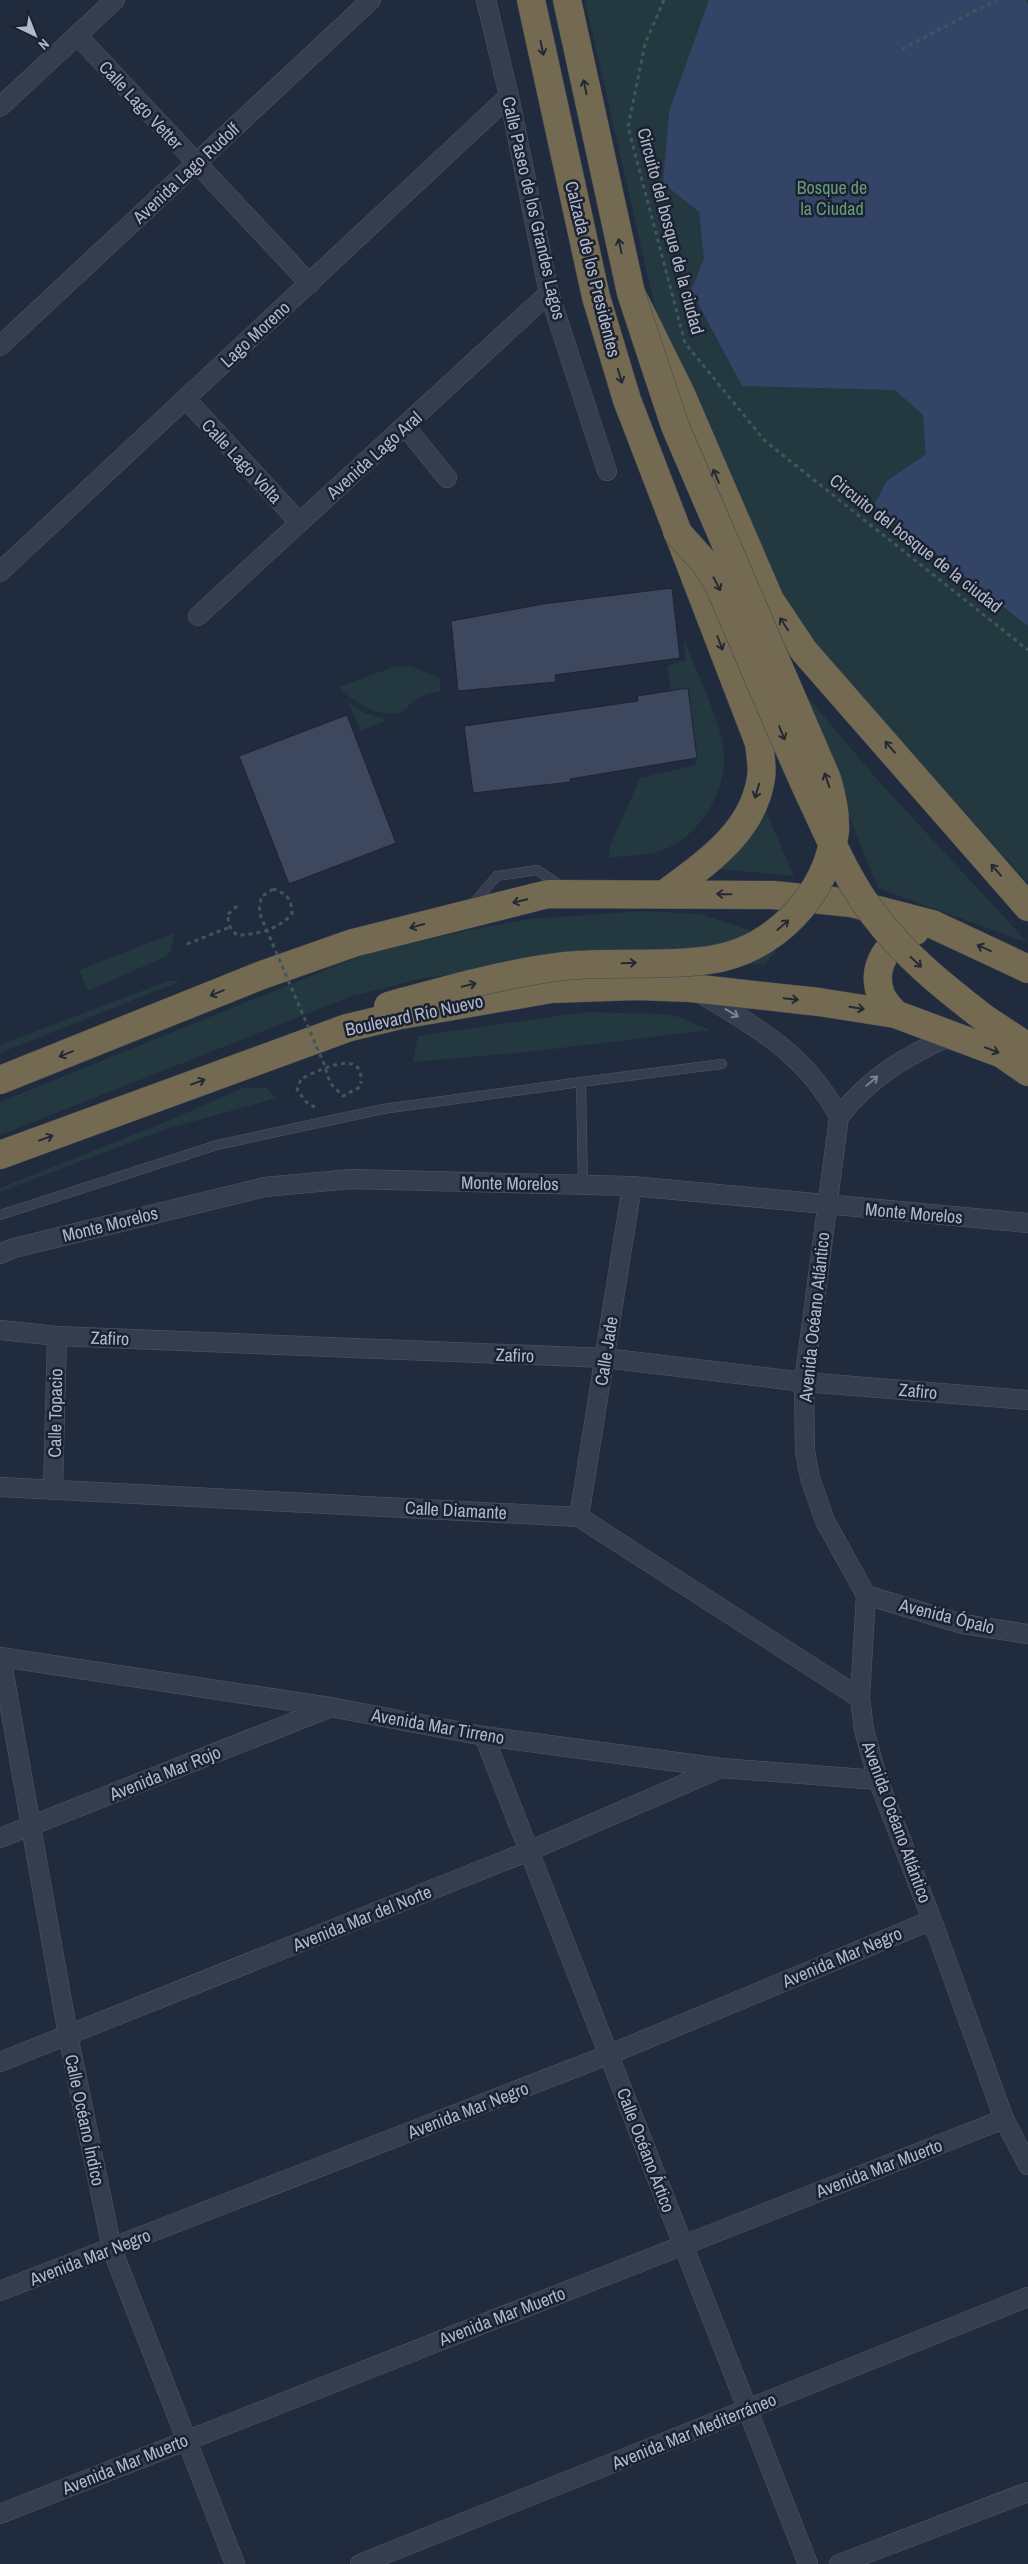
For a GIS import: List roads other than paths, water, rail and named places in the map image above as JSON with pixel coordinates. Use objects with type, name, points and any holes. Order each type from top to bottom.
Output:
[{"type":"highway","name":"Calzada de los Presidentes","points":[[531,0],[596,297],[627,400],[759,743],[761,777],[752,809],[736,835],[714,857],[666,893]]},
{"type":"highway","name":"Calzada de los Presidentes","points":[[566,0],[631,293]]},
{"type":"highway","points":[[631,293],[681,394],[770,600],[784,626],[1028,907]]},
{"type":"highway","points":[[347,1028],[388,1006],[517,973],[567,966],[710,960],[743,951],[772,934],[800,911],[818,886],[830,856],[835,830],[834,804],[827,779],[675,426],[631,293]]},
{"type":"highway","points":[[677,532],[706,563],[719,585],[792,755],[841,862],[873,914],[909,956],[942,986],[984,1018],[1028,1047]]},
{"type":"highway","points":[[0,1080],[262,975],[353,943],[548,894],[666,893],[773,895],[851,903],[932,924],[1028,969]]},
{"type":"highway","points":[[932,924],[902,936],[887,950],[877,971],[881,995],[895,1014],[1002,1054],[1028,1072]]},
{"type":"highway","name":"Boulevard Río Nuevo","points":[[0,1155],[347,1028],[401,1015],[551,988],[637,986],[691,988],[819,1002],[895,1014]]},
{"type":"street","points":[[0,107],[115,0]]},
{"type":"street","name":"Avenida Lago Rudolf","points":[[0,346],[371,0]]},
{"type":"street","name":"Calle Paseo de los Grandes Lagos","points":[[486,0],[509,96],[549,293],[607,471]]},
{"type":"street","name":"Calle Lago Vetter","points":[[77,35],[195,164],[310,284]]},
{"type":"street","name":"Lago Moreno","points":[[2,566],[186,399],[509,96]]},
{"type":"street","name":"Avenida Lago Aral","points":[[198,616],[549,293]]},
{"type":"street","name":"Calle Lago Volta","points":[[186,399],[299,522]]},
{"type":"street","points":[[406,426],[447,478]]},
{"type":"street","points":[[691,988],[766,1034],[808,1069],[826,1092],[839,1117]]},
{"type":"street","name":"Avenida Océano Atlántico","points":[[952,1035],[902,1059],[873,1080],[850,1101],[839,1117],[804,1382],[805,1451],[810,1478],[825,1521],[866,1595],[860,1698],[864,1730],[878,1780],[932,1920],[1004,2119],[1028,2165]]},
{"type":"street","name":"Monte Morelos","points":[[0,1254],[14,1248],[265,1187],[351,1179],[632,1186],[826,1206],[1028,1223]]},
{"type":"street","name":"Calle Jade","points":[[579,1517],[632,1186]]},
{"type":"street","name":"Zafiro","points":[[0,1330],[57,1336],[605,1358],[804,1382],[1028,1400]]},
{"type":"street","name":"Calle Topacio","points":[[53,1490],[57,1336]]},
{"type":"street","name":"Calle Diamante","points":[[0,1487],[579,1517],[860,1698]]},
{"type":"street","name":"Avenida Ópalo","points":[[866,1595],[962,1624],[1028,1634]]},
{"type":"street","name":"Avenida Mar Tirreno","points":[[0,1657],[330,1707],[484,1736],[722,1768],[878,1780]]},
{"type":"street","name":"Calle Océano Índico","points":[[0,1657],[68,2035],[112,2249],[235,2564]]},
{"type":"street","name":"Avenida Mar Rojo","points":[[0,1838],[330,1707]]},
{"type":"street","name":"Calle Océano Ártico","points":[[484,1736],[808,2564]]},
{"type":"street","name":"Avenida Mar del Norte","points":[[0,2062],[529,1851],[722,1768]]},
{"type":"street","name":"Avenida Mar Negro","points":[[0,2291],[608,2055],[932,1920]]},
{"type":"street","name":"Avenida Mar Muerto","points":[[0,2514],[1004,2119]]},
{"type":"street","name":"Avenida Mar Mediterráneo","points":[[360,2564],[1028,2297]]},
{"type":"street","points":[[840,2564],[1028,2492]]},
{"type":"lane","points":[[0,1215],[217,1145],[383,1109],[722,1064]]},
{"type":"lane","points":[[581,1082],[583,1185]]},
{"type":"water","name":"Bosque de la Ciudad","points":[[709,0],[1026,0],[1028,4],[1028,626],[874,505],[887,481],[926,454],[923,415],[895,390],[742,386],[691,290],[704,259],[699,212],[663,183],[669,112]]}]
